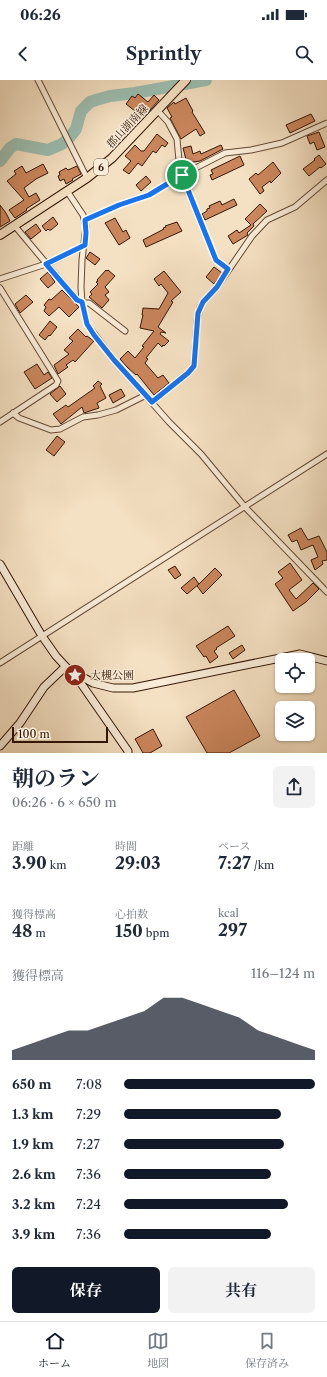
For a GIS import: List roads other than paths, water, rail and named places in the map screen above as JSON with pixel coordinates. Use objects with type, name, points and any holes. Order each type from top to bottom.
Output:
[{"type":"main road","name":"郡山湖南線","points":[[0,235],[87,178],[112,158],[186,80]]},
{"type":"street","points":[[38,80],[87,178]]},
{"type":"street","points":[[157,110],[168,122],[177,139],[179,167],[216,260],[228,269]]},
{"type":"street","points":[[85,220],[119,205],[149,195],[182,175],[225,153],[282,143],[327,123]]},
{"type":"street","points":[[152,402],[188,373],[194,366],[198,313],[203,302],[217,287],[252,236],[263,224],[295,206],[327,180]]},
{"type":"street","points":[[67,191],[85,220],[86,233],[82,260],[82,302],[87,324],[114,360],[169,422],[201,454],[245,507],[327,592]]},
{"type":"street","points":[[14,225],[77,300],[89,303],[126,331]]},
{"type":"street","points":[[0,279],[46,264],[85,245]]},
{"type":"street","points":[[0,288],[58,380],[56,385],[0,422]]},
{"type":"street","points":[[13,413],[19,418],[51,430],[60,429],[83,417],[116,410],[146,395]]},
{"type":"street","points":[[0,663],[327,454]]},
{"type":"street","points":[[0,564],[42,636],[65,667],[80,682],[128,753]]},
{"type":"street","points":[[65,667],[93,683],[113,688],[133,688],[300,654],[326,658]]},
{"type":"street","points":[[0,746],[20,723],[44,686],[65,667]]},
{"type":"waterway","points":[[0,161],[10,148],[16,144],[48,150],[62,144],[76,129],[81,111],[90,102],[110,96],[206,80]]},
{"type":"place","name":"大槻公園","points":[[75,675]]}]
